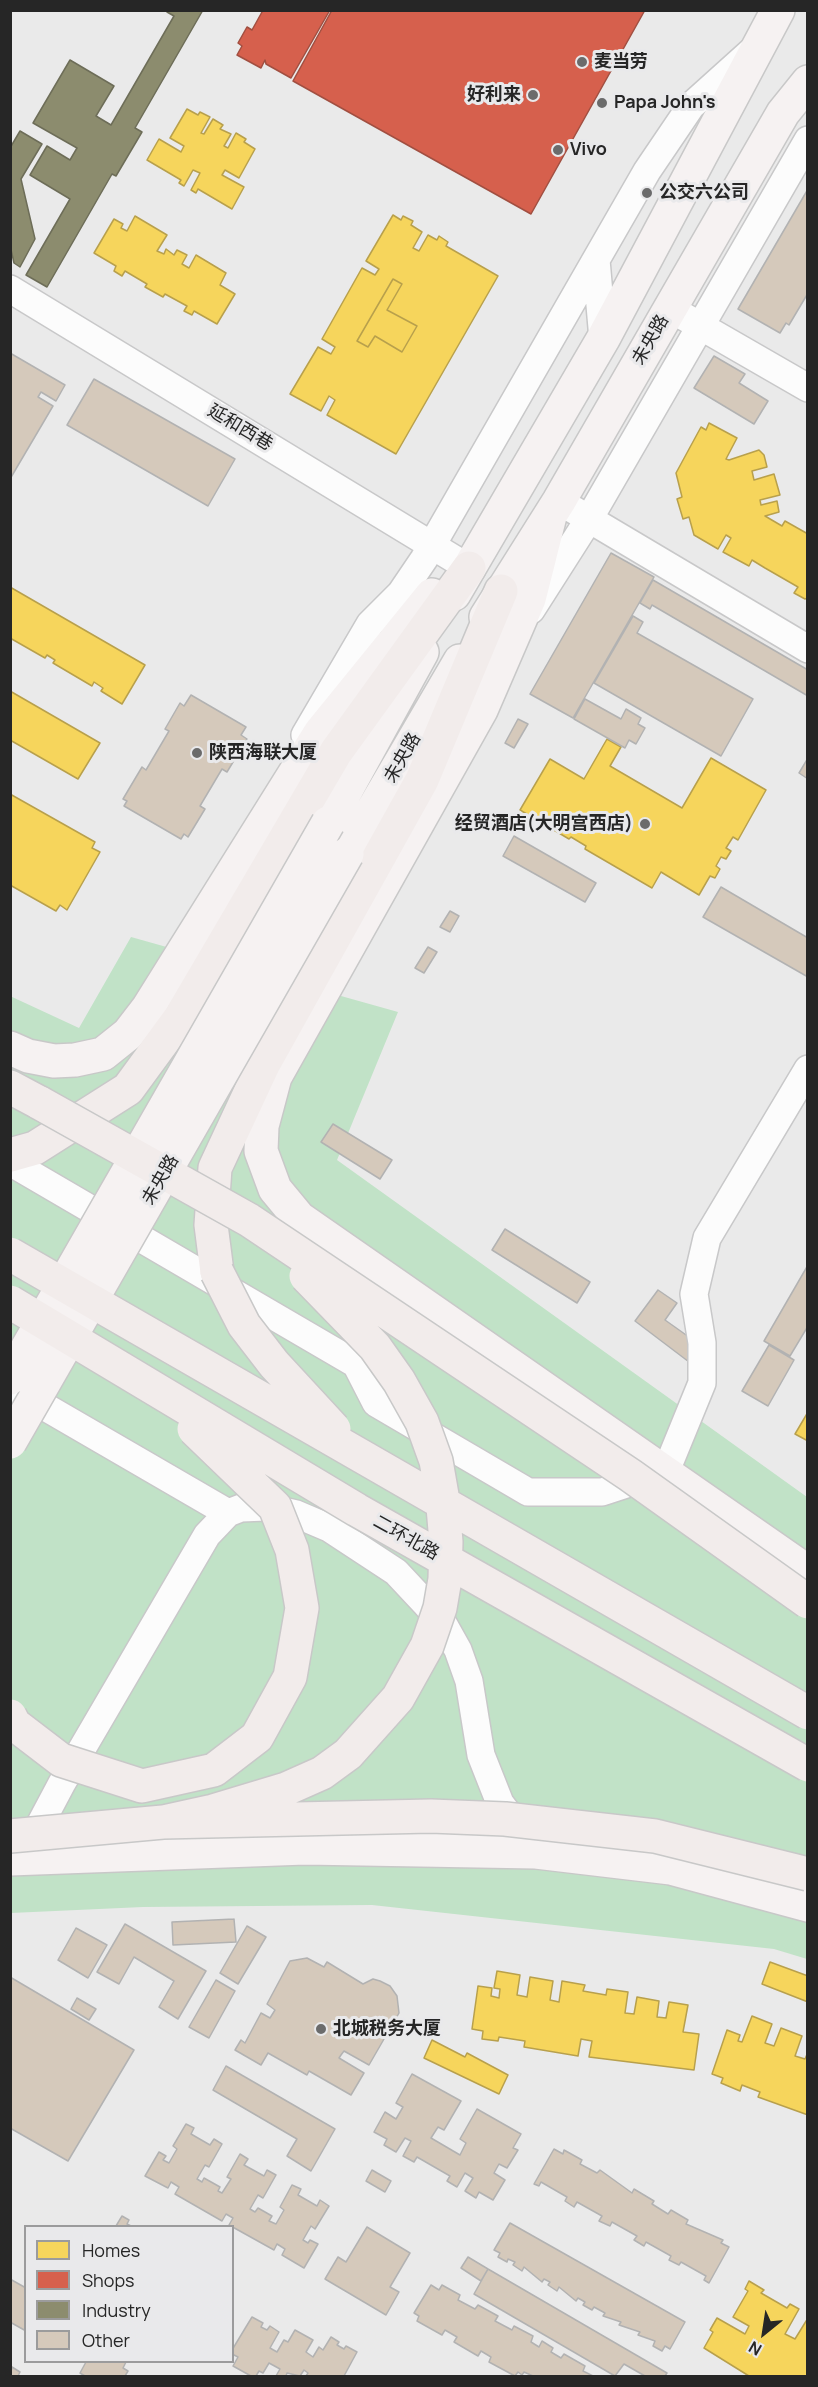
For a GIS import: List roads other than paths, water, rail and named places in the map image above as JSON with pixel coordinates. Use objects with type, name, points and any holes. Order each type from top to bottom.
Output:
[{"type":"highway","points":[[10,1155],[36,1148],[129,1089],[180,1018],[453,558]]},
{"type":"highway","points":[[356,1452],[268,1357],[244,1325],[217,1272],[211,1224],[215,1168],[263,1065],[422,780],[501,591]]},
{"type":"highway","points":[[10,1087],[25,1099],[249,1221],[630,1475],[807,1602]]},
{"type":"highway","points":[[15,1851],[213,1811],[286,1789],[322,1773],[348,1754],[398,1698],[427,1646],[440,1608],[445,1579],[446,1542],[436,1461],[422,1422],[399,1381],[375,1347],[335,1304],[249,1221]]},
{"type":"highway","points":[[10,1254],[807,1713]]},
{"type":"highway","name":"二环北路","points":[[10,1302],[357,1510],[807,1765]]},
{"type":"highway","points":[[10,1716],[14,1724],[61,1760],[142,1786],[214,1770],[257,1737],[290,1677],[302,1608],[292,1550],[275,1507],[152,1389]]},
{"type":"highway","points":[[163,1822],[431,1816],[505,1819],[655,1836],[807,1874]]},
{"type":"main road","name":"未央路","points":[[10,1378],[328,823],[453,558],[509,501],[673,212],[778,10]]},
{"type":"main road","name":"未央路","points":[[10,1442],[347,854],[501,591],[554,508],[783,113],[807,82]]},
{"type":"main road","points":[[554,508],[530,600],[481,710],[275,1077],[262,1126],[261,1151],[275,1189],[299,1218],[666,1471],[807,1572]]},
{"type":"main road","points":[[10,1048],[28,1056],[54,1061],[75,1060],[103,1054],[128,1034],[148,1008],[320,733],[453,558]]},
{"type":"main road","points":[[15,1851],[305,1848],[536,1852],[671,1868],[807,1905]]},
{"type":"street","points":[[453,558],[596,260],[647,171],[691,106],[758,46]]},
{"type":"street","points":[[510,644],[589,519],[807,140]]},
{"type":"street","points":[[596,260],[603,339]]},
{"type":"street","name":"延和西巷","points":[[10,289],[453,558]]},
{"type":"street","points":[[669,308],[807,388]]},
{"type":"street","points":[[626,382],[683,353]]},
{"type":"street","points":[[554,508],[589,519],[807,649]]},
{"type":"street","points":[[10,1162],[356,1364],[376,1403],[528,1492],[602,1492],[666,1471],[702,1383],[702,1343],[694,1294],[707,1238],[807,1069]]},
{"type":"street","points":[[10,1387],[228,1513]]},
{"type":"street","points":[[15,1851],[62,1783],[207,1535],[228,1513],[241,1508],[266,1508],[296,1514],[329,1528],[396,1572],[444,1625],[458,1650],[470,1681],[481,1755],[500,1803],[536,1852]]},
{"type":"place","name":"麦当劳","points":[[582,62]]},
{"type":"place","name":"好利来","points":[[533,95]]},
{"type":"place","name":"Papa John's","points":[[602,103]]},
{"type":"place","name":"Vivo","points":[[558,150]]},
{"type":"place","name":"公交六公司","points":[[647,193]]},
{"type":"place","name":"陕西海联大厦","points":[[197,753]]},
{"type":"place","name":"经贸酒店(大明宫西店)","points":[[645,824]]},
{"type":"place","name":"北城税务大厦","points":[[321,2029]]}]
